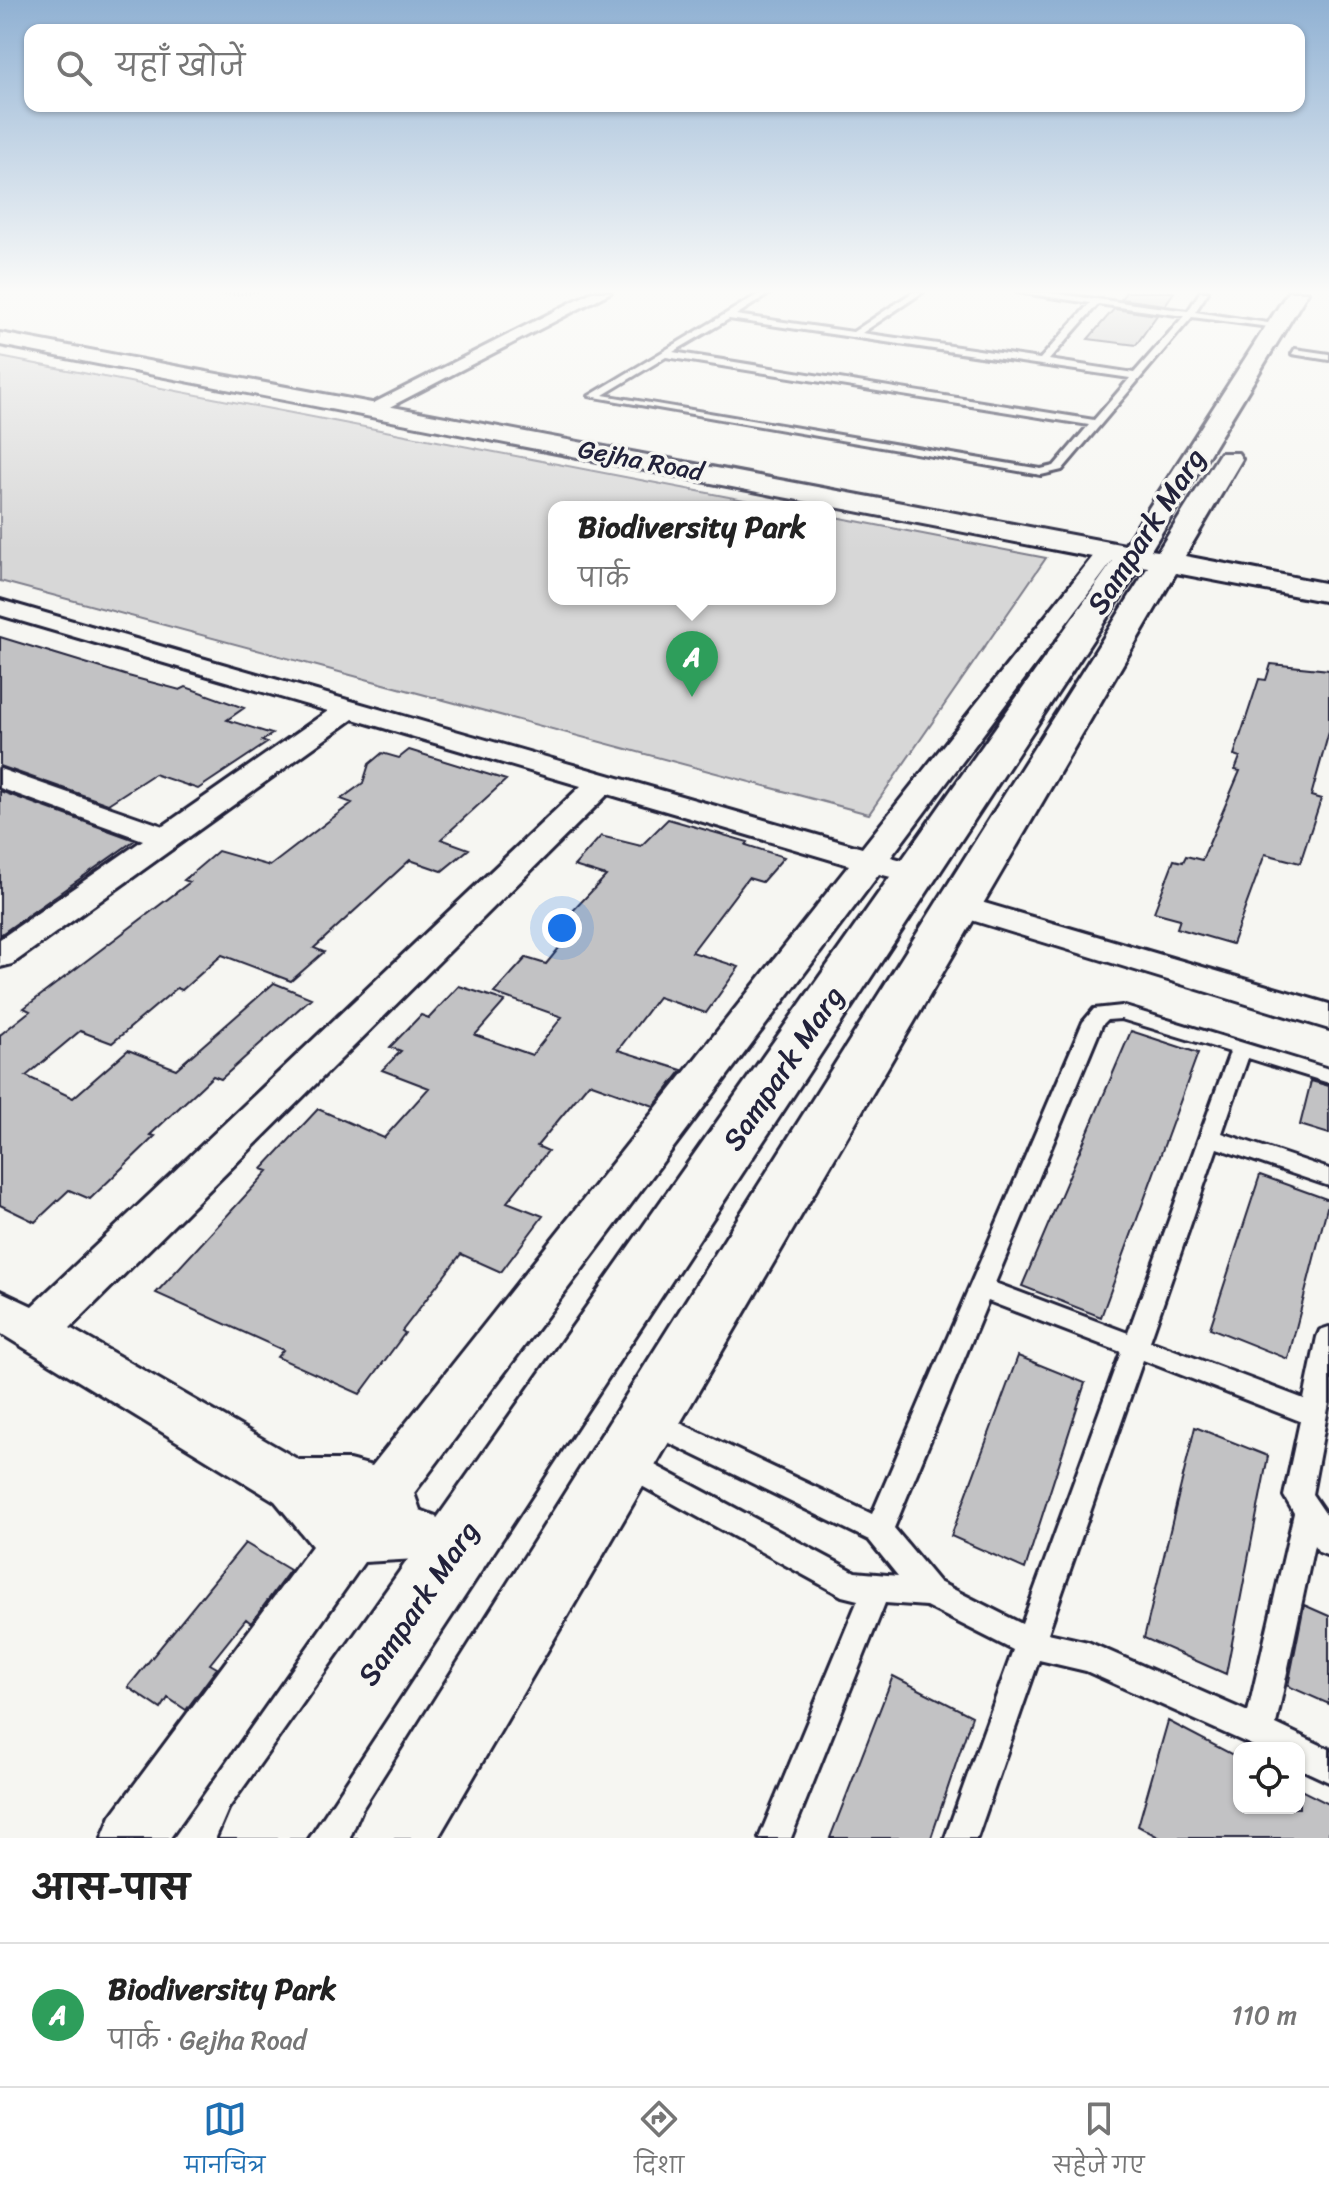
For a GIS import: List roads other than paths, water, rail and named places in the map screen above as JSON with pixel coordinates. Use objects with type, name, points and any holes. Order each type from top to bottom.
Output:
[{"type":"street","name":"Gejha Road","points":[[205,378],[1147,548],[1329,569]]},
{"type":"street","name":"Gejha Road","points":[[299,378],[1147,548],[1329,593]]},
{"type":"street","points":[[371,409],[435,378]]},
{"type":"street","name":"Sampark Marg","points":[[259,1838],[417,1527],[894,868],[1147,548],[1274,378]]},
{"type":"street","name":"Sampark Marg","points":[[393,1838],[957,905],[1147,548]]},
{"type":"street","points":[[0,607],[352,707],[601,784],[894,868],[417,1527],[350,1538],[332,1530],[293,1484],[19,1320],[601,784]]},
{"type":"street","points":[[0,956],[352,707]]},
{"type":"street","points":[[0,778],[167,838]]},
{"type":"street","points":[[957,905],[1329,1017]]},
{"type":"street","points":[[293,1484],[359,1482],[417,1527]]},
{"type":"street","points":[[133,1838],[350,1538]]},
{"type":"lane","points":[[625,378],[594,396],[1041,472],[1058,468],[1134,378]]},
{"type":"lane","points":[[813,378],[1094,423]]},
{"type":"lane","points":[[879,1531],[1093,1022],[1101,1014],[1122,1012],[1329,1076]]},
{"type":"lane","points":[[961,1838],[1241,1049]]},
{"type":"lane","points":[[1211,1138],[1329,1178]]},
{"type":"lane","points":[[981,1288],[1313,1414]]},
{"type":"lane","points":[[1329,1337],[1298,1496],[1329,1543]]},
{"type":"lane","points":[[646,1419],[879,1531],[929,1592]]},
{"type":"lane","points":[[621,1461],[852,1586],[929,1592],[1029,1643],[1088,1657],[1282,1742]]},
{"type":"lane","points":[[1259,1730],[1307,1514]]},
{"type":"lane","points":[[775,1838],[877,1588]]},
{"type":"lane","points":[[1305,1754],[1329,1766]]},
{"type":"place","name":"Biodiversity Park","points":[[692,697]]}]
